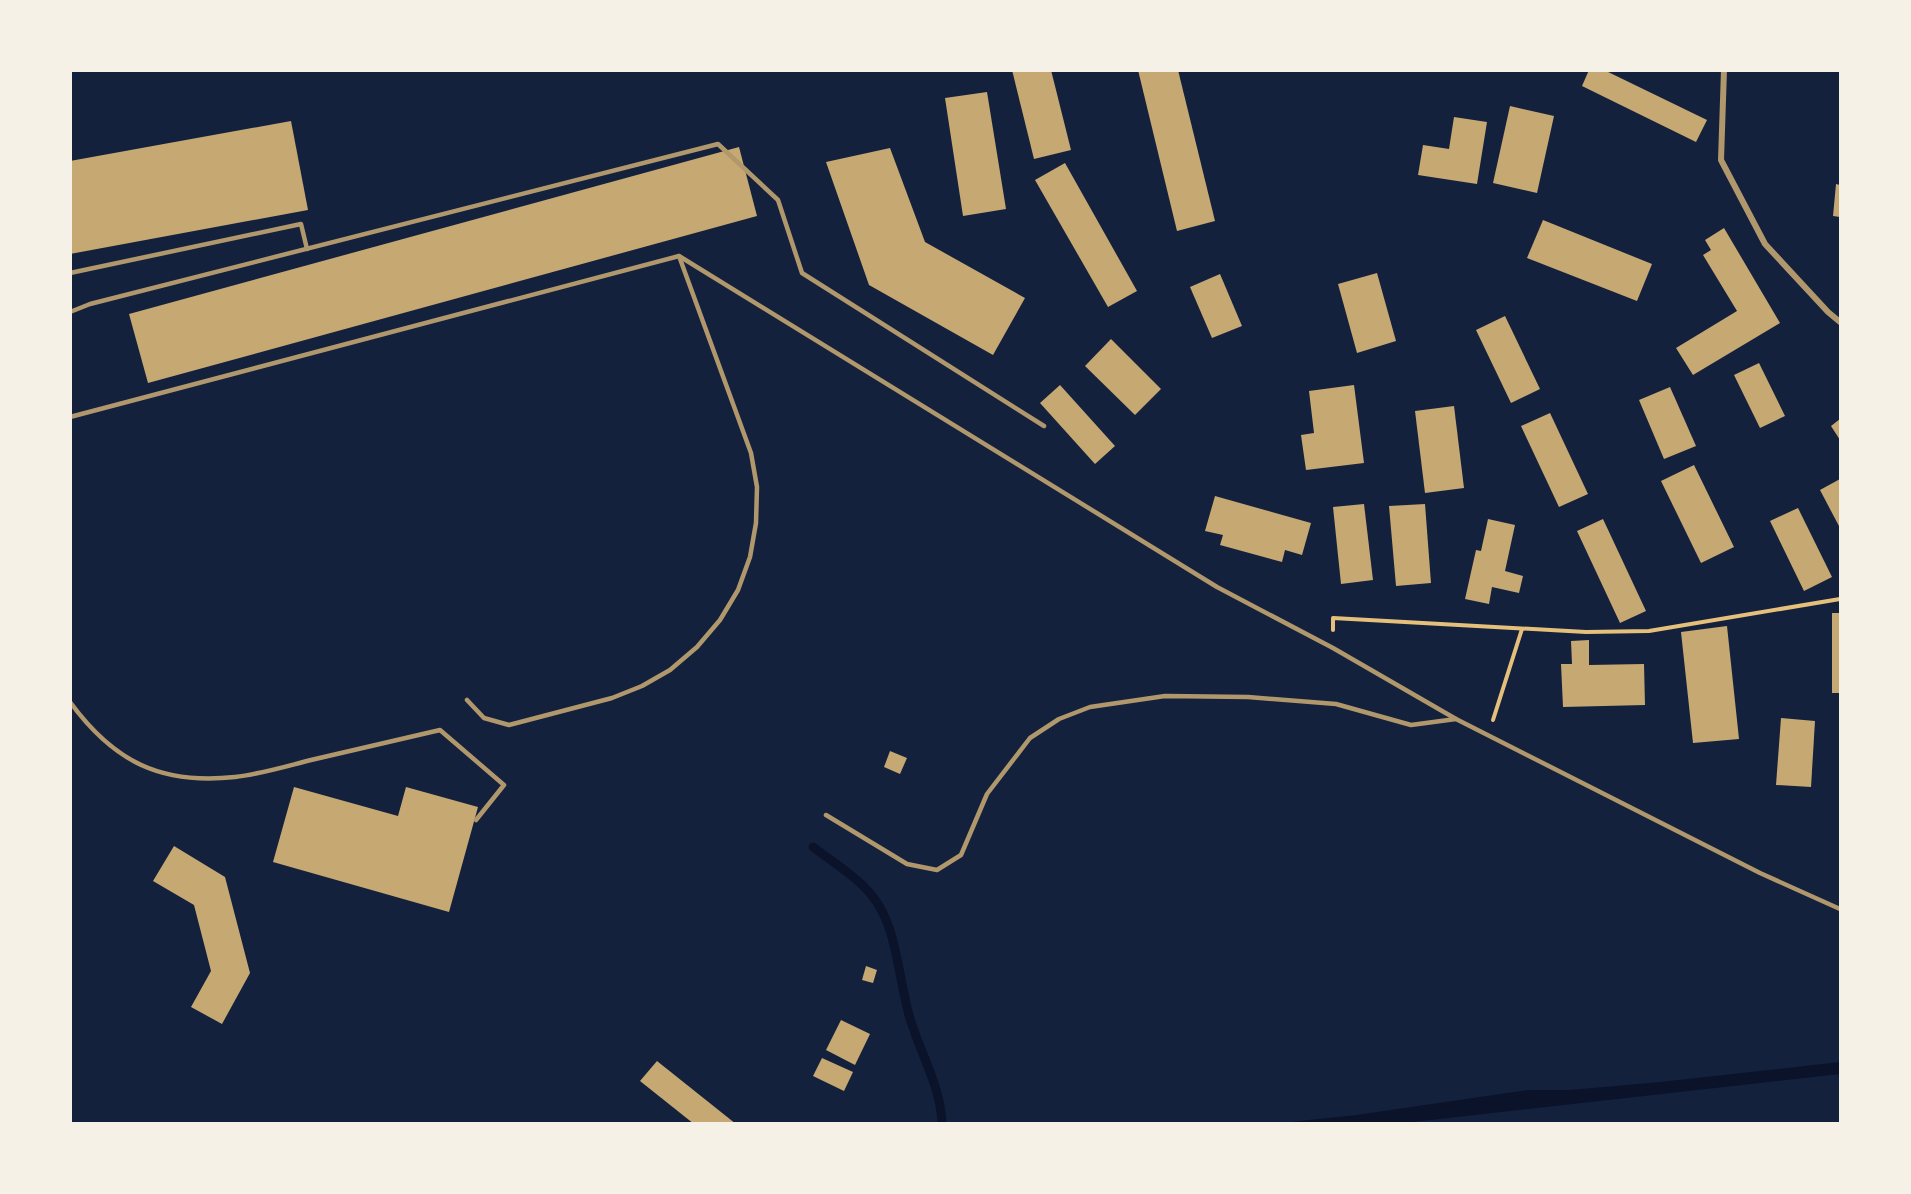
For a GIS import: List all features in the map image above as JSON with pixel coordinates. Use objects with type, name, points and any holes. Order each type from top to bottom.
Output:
[{"type":"street","points":[[1724,70],[1721,160],[1765,244],[1840,322]]},
{"type":"lane","points":[[70,312],[90,304],[718,144],[778,200],[802,273],[1044,426]]},
{"type":"lane","points":[[70,273],[302,224],[307,249]]},
{"type":"lane","points":[[70,417],[679,256],[1217,587],[1334,648],[1456,719],[1760,873],[1840,909]]},
{"type":"lane","points":[[467,700],[484,718],[509,725],[612,699],[670,670],[697,647],[720,620],[738,590],[750,557],[756,523],[757,488],[751,453],[679,256]]},
{"type":"lane","points":[[826,815],[908,864],[937,870],[960,855],[987,794],[1030,738],[1059,719],[1090,707],[1165,696],[1248,697],[1336,704],[1411,725],[1456,719]]},
{"type":"lane","points":[[70,702],[86,723],[123,757],[145,767],[175,775],[206,778],[237,777],[441,730],[504,785],[476,820]]},
{"type":"path","points":[[1334,648],[1333,618],[1586,632],[1649,631],[1840,599]]},
{"type":"path","points":[[1488,735],[1521,629]]},
{"type":"water","points":[[1840,1062],[1840,1074],[1404,1123],[1280,1123],[1356,1115],[1528,1090],[1570,1090],[1660,1082]]},
{"type":"building","points":[[1012,70],[1051,70],[1071,150],[1034,159]]},
{"type":"building","points":[[1138,70],[1178,70],[1215,221],[1177,231]]},
{"type":"building","points":[[1589,70],[1604,70],[1707,120],[1696,142],[1582,86]]},
{"type":"building","points":[[987,92],[1006,209],[963,216],[945,98]]},
{"type":"building","points":[[1510,106],[1554,116],[1537,193],[1493,183]]},
{"type":"building","points":[[1454,117],[1487,122],[1477,184],[1418,175],[1423,145],[1449,149]]},
{"type":"building","points":[[291,121],[308,210],[70,254],[70,161]]},
{"type":"building","points":[[739,147],[757,216],[148,383],[129,314]]},
{"type":"building","points":[[890,148],[925,242],[1025,298],[993,355],[869,285],[826,162]]},
{"type":"building","points":[[1065,163],[1137,291],[1108,307],[1035,180]]},
{"type":"building","points":[[1836,184],[1840,185],[1840,217],[1833,216]]},
{"type":"building","points":[[1543,220],[1652,264],[1637,301],[1527,258]]},
{"type":"building","points":[[1724,228],[1780,323],[1693,375],[1676,348],[1737,311],[1703,255],[1711,250],[1705,240]]},
{"type":"building","points":[[1377,273],[1396,341],[1357,353],[1338,284]]},
{"type":"building","points":[[1220,274],[1242,326],[1212,338],[1190,287]]},
{"type":"building","points":[[1505,316],[1540,389],[1511,403],[1476,330]]},
{"type":"building","points":[[1111,339],[1161,389],[1135,415],[1085,366]]},
{"type":"building","points":[[1759,363],[1785,416],[1760,428],[1734,375]]},
{"type":"building","points":[[1060,385],[1115,446],[1095,464],[1040,403]]},
{"type":"building","points":[[1354,385],[1364,463],[1306,470],[1301,435],[1314,433],[1309,391]]},
{"type":"building","points":[[1670,387],[1696,446],[1664,459],[1639,400]]},
{"type":"building","points":[[1454,406],[1464,488],[1425,493],[1415,411]]},
{"type":"building","points":[[1550,413],[1588,494],[1559,507],[1521,426]]},
{"type":"building","points":[[1840,419],[1840,440],[1831,426]]},
{"type":"building","points":[[1694,465],[1734,547],[1701,563],[1661,481]]},
{"type":"building","points":[[1840,479],[1840,528],[1820,490]]},
{"type":"building","points":[[1215,496],[1311,523],[1302,555],[1285,550],[1282,562],[1220,545],[1223,535],[1205,531]]},
{"type":"building","points":[[1364,504],[1373,580],[1341,584],[1333,507]]},
{"type":"building","points":[[1425,504],[1431,583],[1396,586],[1389,506]]},
{"type":"building","points":[[1798,508],[1832,577],[1804,591],[1770,521]]},
{"type":"building","points":[[1488,519],[1515,525],[1505,571],[1523,576],[1519,593],[1492,587],[1489,604],[1465,599],[1476,550],[1481,551]]},
{"type":"building","points":[[1603,519],[1646,611],[1620,623],[1577,531]]},
{"type":"building","points":[[1832,613],[1840,613],[1840,693],[1832,693]]},
{"type":"building","points":[[1727,626],[1739,739],[1693,743],[1681,632]]},
{"type":"building","points":[[1589,640],[1589,665],[1644,664],[1645,705],[1563,707],[1561,664],[1572,664],[1571,641]]},
{"type":"building","points":[[1781,718],[1815,721],[1811,787],[1776,785]]},
{"type":"building","points":[[890,751],[907,758],[900,774],[884,767]]},
{"type":"building","points":[[294,787],[398,816],[406,787],[478,807],[449,912],[273,862]]},
{"type":"building","points":[[174,846],[225,877],[250,973],[222,1024],[191,1007],[211,971],[194,905],[153,881]]},
{"type":"building","points":[[866,966],[877,970],[873,983],[862,980]]},
{"type":"building","points":[[841,1020],[870,1034],[855,1065],[826,1050]]},
{"type":"building","points":[[822,1058],[853,1072],[844,1091],[813,1076]]},
{"type":"building","points":[[657,1061],[736,1124],[694,1124],[640,1081]]},
{"type":"waterway","points":[[813,847],[865,887],[884,916],[894,943],[909,1015],[938,1096],[942,1124]]}]
